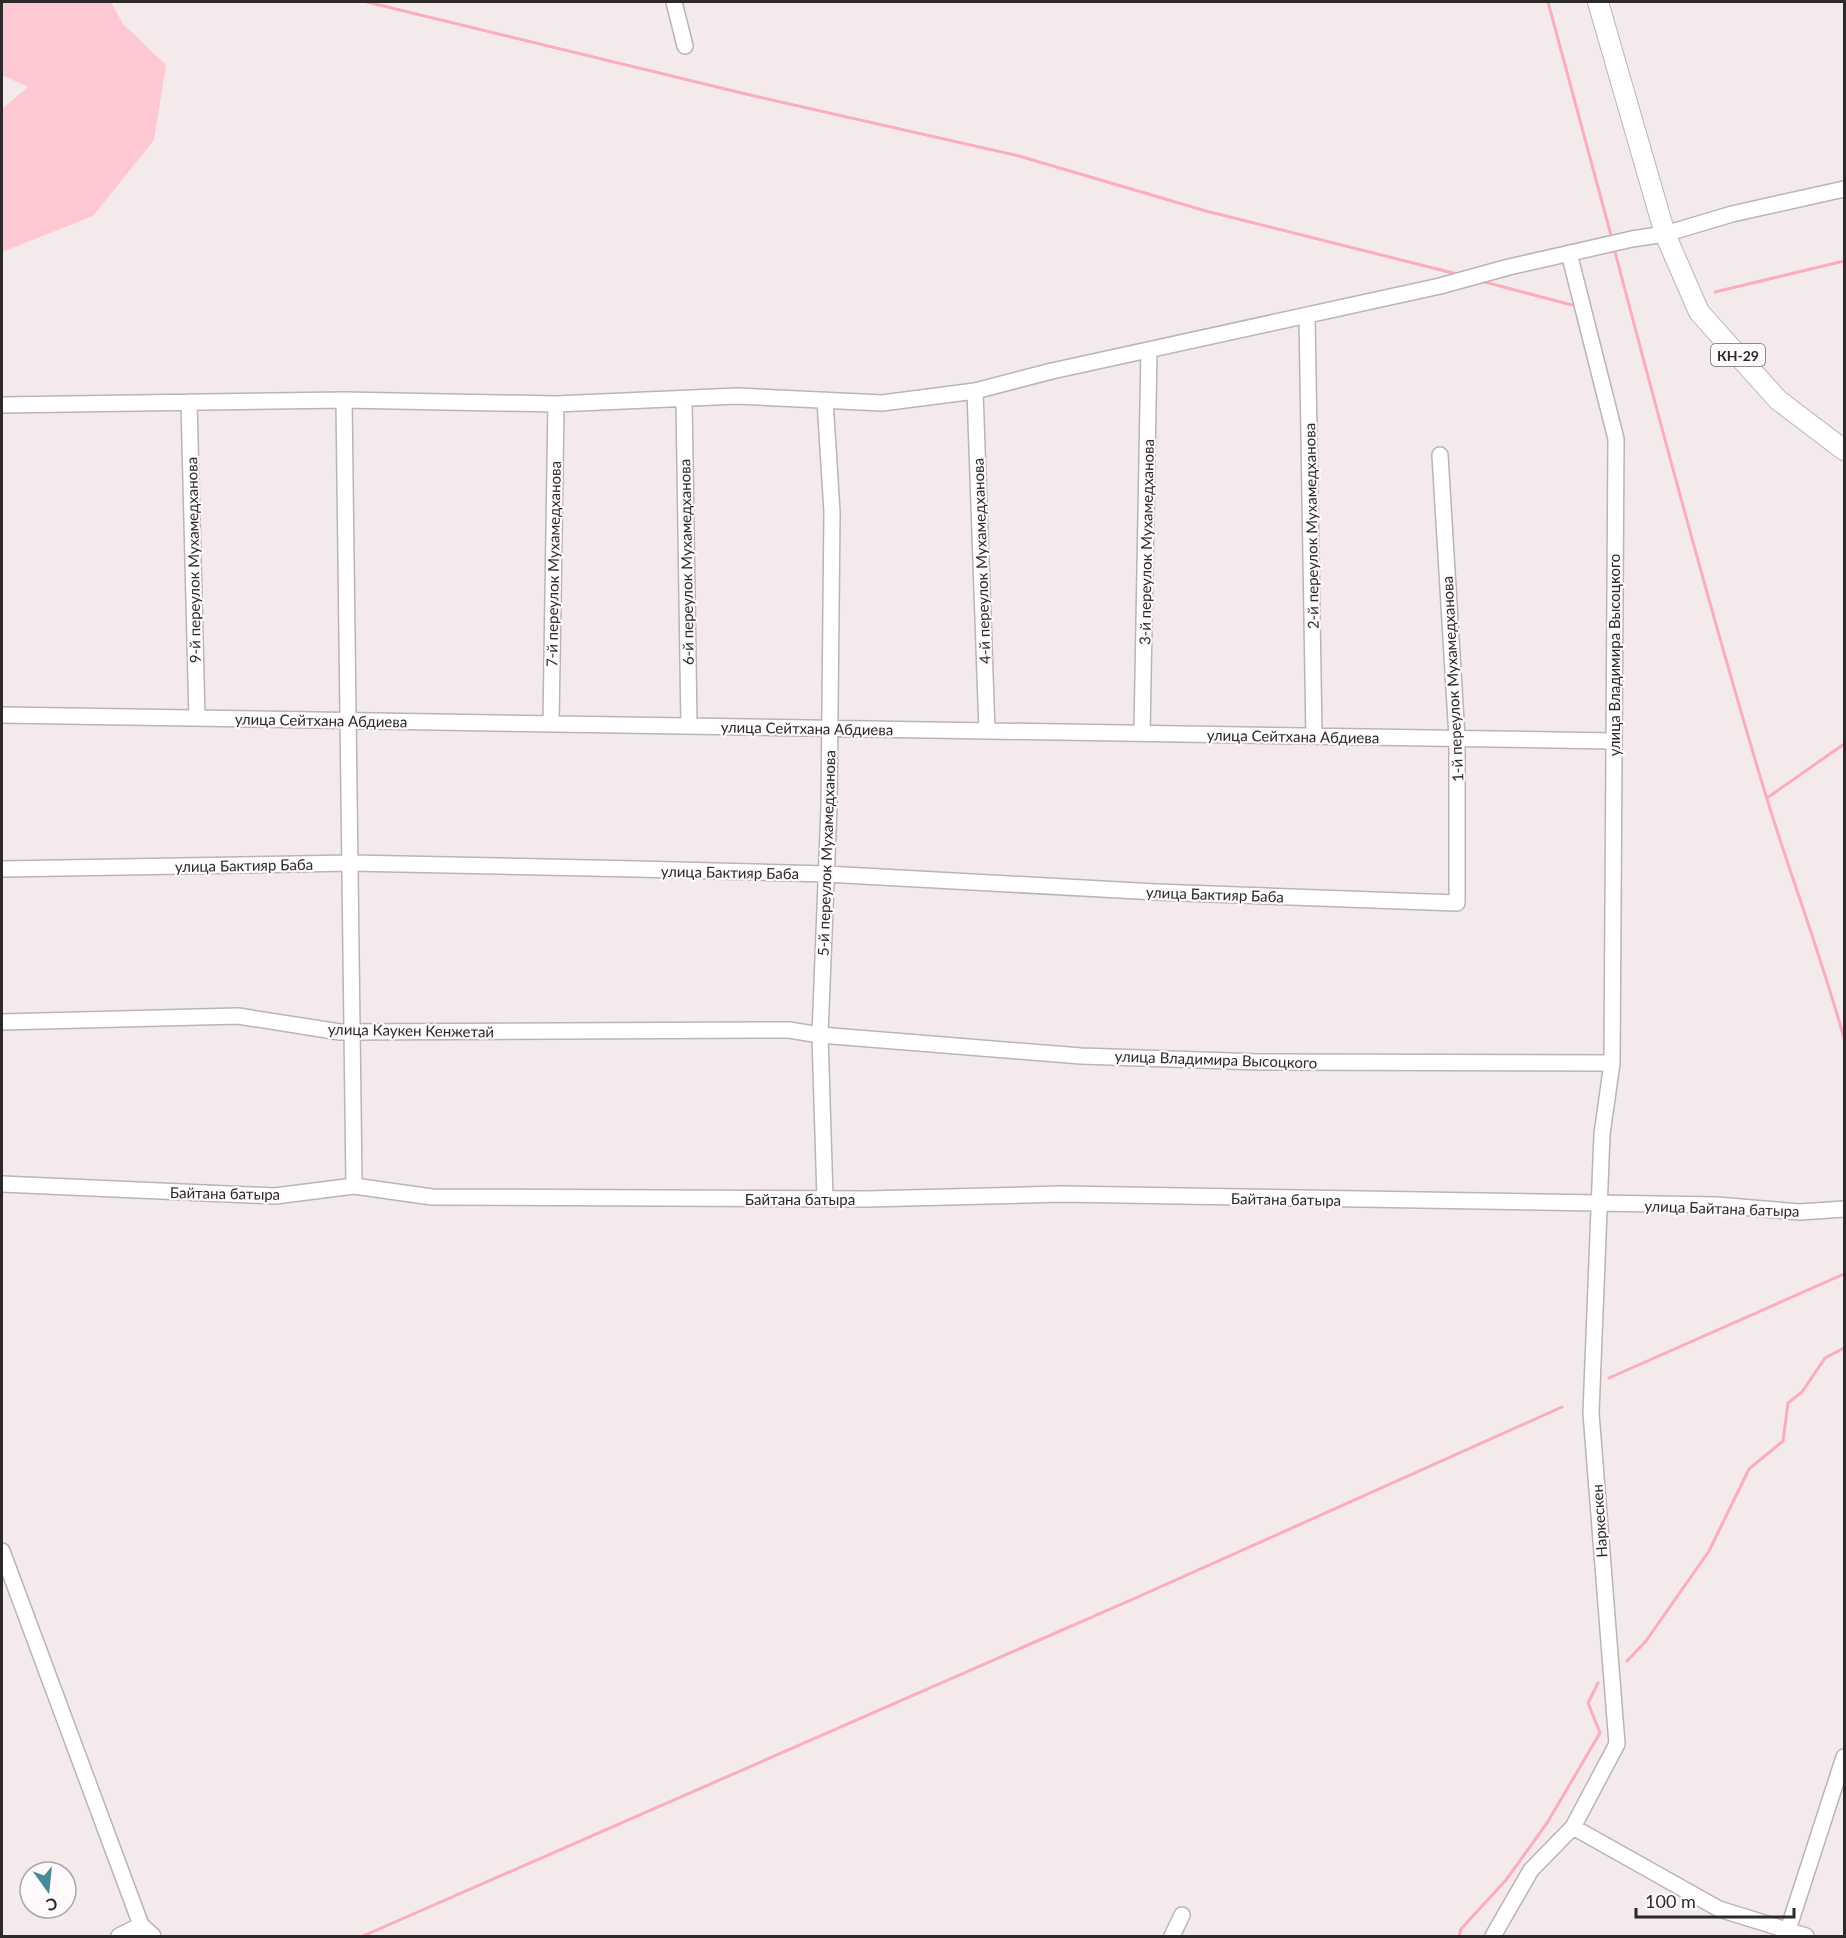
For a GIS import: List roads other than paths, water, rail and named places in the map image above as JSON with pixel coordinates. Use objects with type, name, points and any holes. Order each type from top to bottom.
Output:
[{"type":"main road","name":"КН-29","points":[[1598,2],[1665,234],[1699,312],[1778,400],[1845,450]]},
{"type":"street","points":[[674,2],[685,46]]},
{"type":"street","points":[[2,405],[344,400],[556,404],[737,396],[882,403],[975,391],[1440,286],[1599,246],[1665,234],[1732,214],[1845,189]]},
{"type":"street","name":"улица Владимира Высоцкого","points":[[1569,253],[1616,439],[1612,1063],[1602,1134],[1600,1204]]},
{"type":"street","name":"2-й переулок Мухамедханова","points":[[1307,315],[1314,736]]},
{"type":"street","name":"3-й переулок Мухамедханова","points":[[1142,733],[1149,350]]},
{"type":"street","name":"4-й переулок Мухамедханова","points":[[975,391],[987,731]]},
{"type":"street","name":"6-й переулок Мухамедханова","points":[[684,399],[689,726]]},
{"type":"street","points":[[344,400],[354,1032],[354,1186]]},
{"type":"street","name":"5-й переулок Мухамедханова","points":[[825,400],[832,512],[830,728],[820,1035],[825,1199]]},
{"type":"street","name":"9-й переулок Мухамедханова","points":[[189,402],[197,718]]},
{"type":"street","name":"7-й переулок Мухамедханова","points":[[551,724],[556,404]]},
{"type":"street","name":"1-й переулок Мухамедханова","points":[[1440,455],[1457,738],[1457,903]]},
{"type":"street","name":"улица Сейтхана Абдиева","points":[[2,714],[1613,741]]},
{"type":"street","name":"улица Бактияр Баба","points":[[2,869],[351,863],[826,874],[1156,892],[1457,903]]},
{"type":"street","name":"улица Каукен Кенжетай","points":[[2,1022],[238,1016],[354,1032],[789,1030],[820,1035]]},
{"type":"street","name":"улица Владимира Высоцкого","points":[[820,1035],[1081,1056],[1260,1062],[1612,1063]]},
{"type":"street","name":"Байтана батыра","points":[[2,1184],[275,1196],[354,1186],[432,1197],[825,1199],[1062,1194],[1600,1204]]},
{"type":"street","name":"улица Байтана батыра","points":[[1600,1204],[1716,1205],[1800,1212],[1845,1209]]},
{"type":"street","name":"Наркескен","points":[[1493,1936],[1531,1870],[1573,1827],[1617,1744],[1591,1413],[1600,1204]]},
{"type":"street","points":[[2,1551],[141,1925],[153,1936]]},
{"type":"street","points":[[1787,1934],[1845,1757]]},
{"type":"street","points":[[1573,1827],[1719,1909],[1787,1934],[1806,1936]]},
{"type":"street","points":[[1172,1936],[1182,1915]]},
{"type":"street","points":[[119,1936],[141,1925]]},
{"type":"waterway","points":[[367,2],[750,95],[1019,156],[1206,211],[1457,274]]},
{"type":"waterway","points":[[1548,2],[1612,239]]},
{"type":"waterway","points":[[1614,248],[1687,522],[1746,728],[1844,1038]]},
{"type":"waterway","points":[[1715,292],[1844,261]]},
{"type":"waterway","points":[[1481,281],[1572,305]]},
{"type":"waterway","points":[[1767,798],[1844,744]]},
{"type":"waterway","points":[[1609,1378],[1844,1274]]},
{"type":"waterway","points":[[1627,1661],[1646,1641],[1709,1551],[1749,1469],[1783,1441],[1788,1403],[1802,1392],[1825,1358],[1844,1348]]},
{"type":"waterway","points":[[363,1936],[1140,1596],[1562,1407]]},
{"type":"waterway","points":[[1459,1936],[1461,1929],[1506,1880],[1547,1823],[1600,1733],[1588,1703],[1598,1683]]}]
